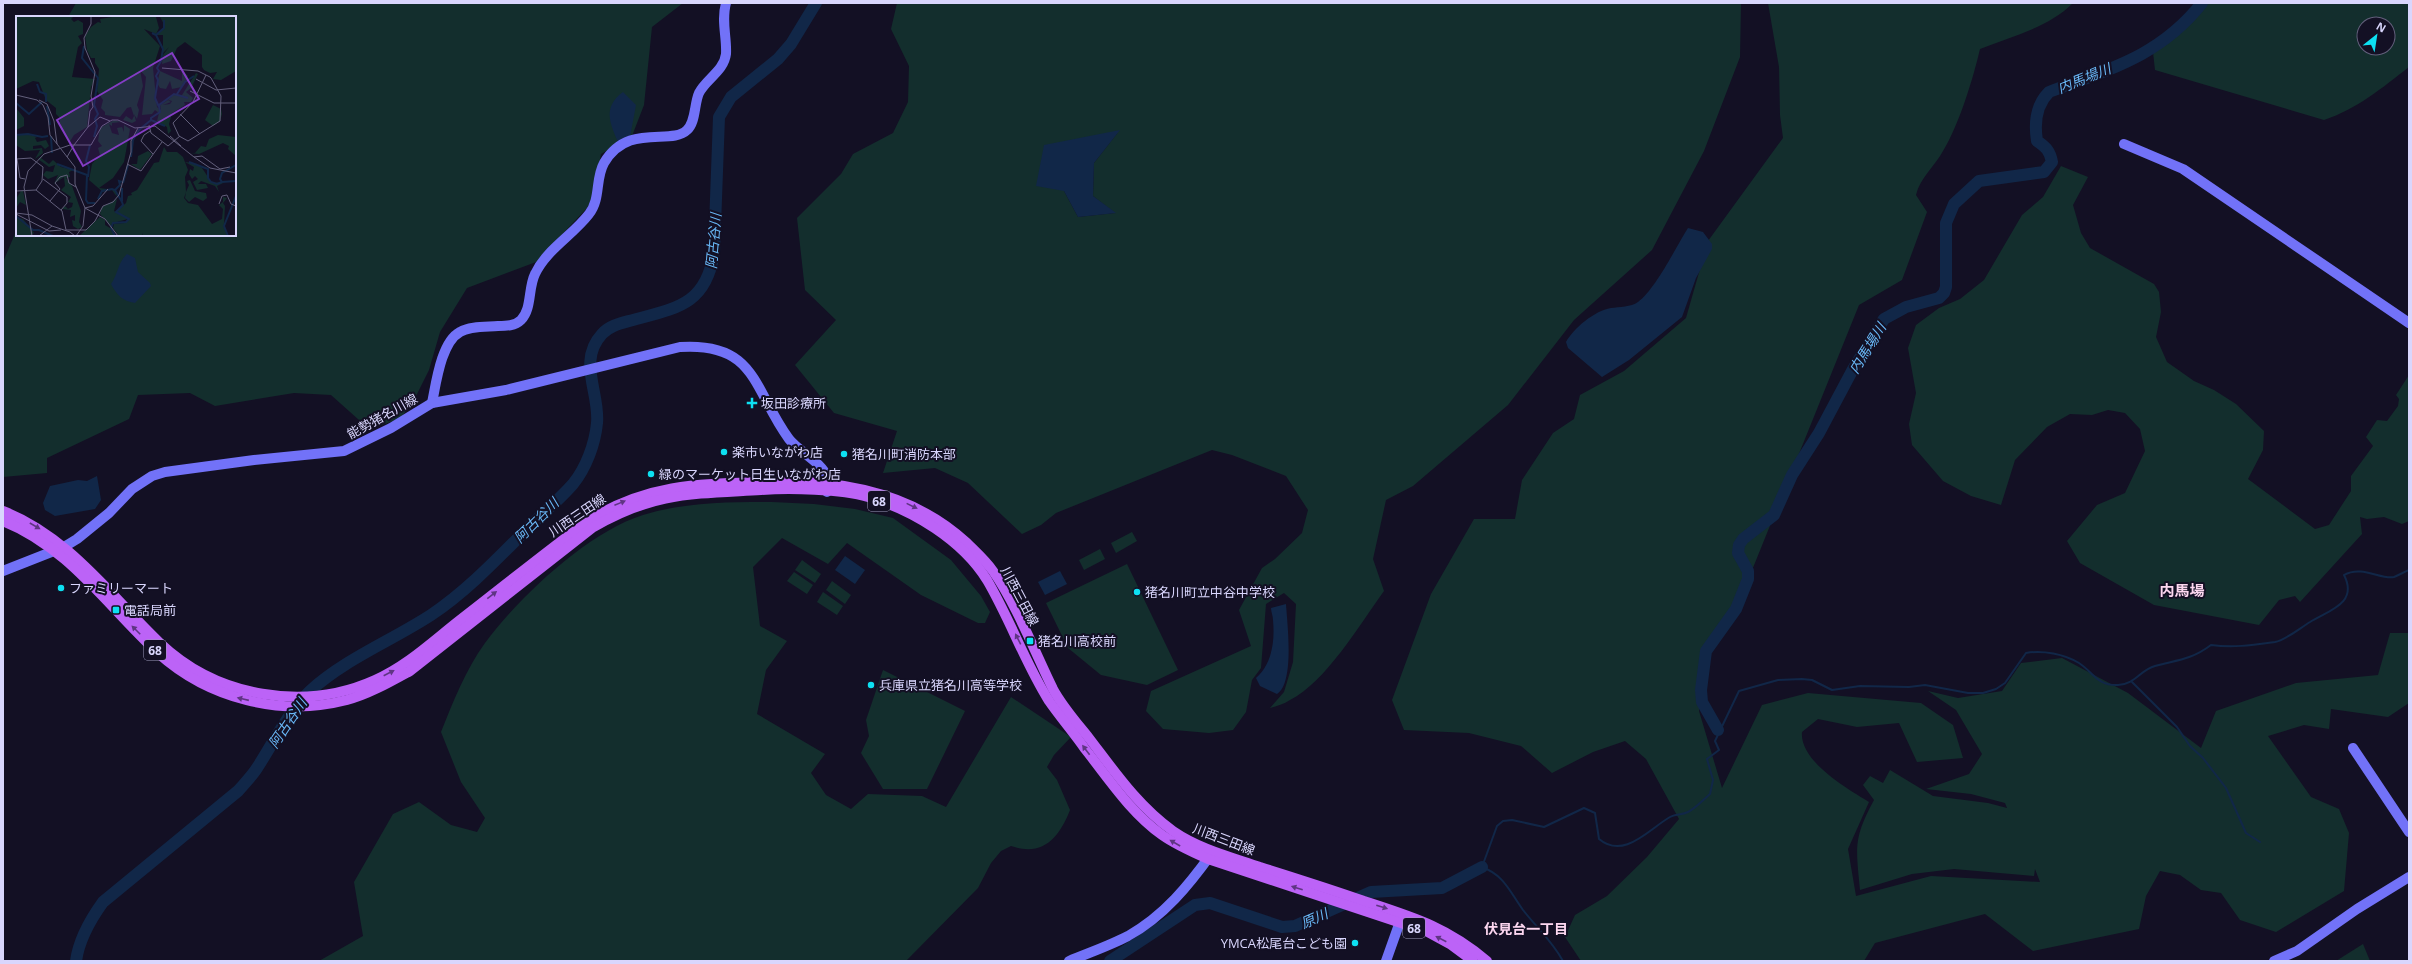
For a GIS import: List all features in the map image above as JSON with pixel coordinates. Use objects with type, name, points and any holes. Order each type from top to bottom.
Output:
[{"type":"main road","name":"川西三田線","points":[[3,511],[30,523],[60,548],[161,644],[196,670],[224,684],[248,692],[289,697],[326,695],[357,687],[396,669],[581,526],[616,504],[647,493],[697,484],[783,481],[827,488]]},
{"type":"main road","name":"川西三田線","points":[[3,521],[60,548],[160,654],[194,678],[222,694],[245,700],[282,706],[310,706],[349,699],[385,684],[410,671],[592,528],[616,514],[654,500],[690,493],[784,488],[869,490],[899,500],[930,515],[955,533],[993,570],[1055,693],[1133,797],[1156,818],[1177,834],[1210,855],[1351,907],[1435,925],[1453,935],[1487,961]]},
{"type":"main road","name":"川西三田線","points":[[1210,855],[1362,900],[1445,941],[1472,961]]},
{"type":"street","name":"能勢猪名川線","points":[[3,571],[60,548],[77,539],[109,513],[132,489],[152,476],[165,472],[254,460],[344,451],[384,432],[432,403],[445,350],[453,337],[466,330],[510,325],[521,320],[527,309],[531,284],[538,268],[593,207],[601,168],[607,158],[622,145],[634,139],[653,135],[679,135],[690,127],[699,94],[724,60],[723,21],[726,3]]},
{"type":"street","points":[[2124,144],[2183,169],[2409,323]]},
{"type":"street","points":[[432,403],[506,390],[582,373],[680,347],[700,345],[715,348],[734,357],[756,380],[787,436],[796,448],[822,468],[827,477],[827,488]]},
{"type":"street","points":[[2353,748],[2409,832]]},
{"type":"street","points":[[1069,961],[1128,936],[1157,916],[1179,895],[1210,855]]},
{"type":"street","points":[[2274,961],[2297,951],[2357,909],[2409,877]]},
{"type":"street","points":[[1386,961],[1401,918]]},
{"type":"green space","points":[[76,3],[683,3],[652,27],[644,105],[632,136],[601,154],[593,197],[587,208],[536,262],[467,288],[440,332],[429,370],[415,398],[401,418],[382,425],[359,420],[331,395],[294,393],[215,406],[190,393],[138,395],[129,419],[47,458],[47,473],[3,477],[3,262],[16,231],[16,236],[236,236],[236,16],[69,16]]},
{"type":"green space","points":[[897,3],[1741,3],[1740,57],[1704,151],[1652,250],[1574,320],[1508,405],[1413,486],[1386,500],[1373,559],[1384,591],[1342,651],[1316,680],[1303,692],[1280,705],[1270,708],[1284,692],[1293,662],[1296,604],[1284,593],[1266,604],[1261,668],[1252,680],[1246,712],[1233,730],[1209,733],[1163,729],[1146,711],[1151,691],[1251,646],[1239,610],[1262,568],[1275,559],[1302,533],[1308,510],[1286,476],[1232,455],[1212,450],[1056,513],[1041,525],[1022,534],[968,483],[935,468],[883,473],[897,431],[834,413],[795,365],[836,320],[805,290],[797,218],[841,174],[853,154],[893,133],[908,102],[909,66],[891,29]],"holes":[[[1119,131],[1094,163],[1093,196],[1115,213],[1078,217],[1064,191]]]},
{"type":"green space","points":[[1768,3],[2073,3],[2063,12],[2041,25],[1980,49],[1974,74],[1955,128],[1940,156],[1918,189],[1916,195],[1927,212],[1902,280],[1859,305],[1740,600],[1716,633],[1708,653],[1699,711],[1722,788],[1762,705],[1808,693],[1921,703],[1953,725],[1963,758],[1917,762],[1899,723],[1857,727],[1818,719],[1802,732],[1803,743],[1808,753],[1816,763],[1838,782],[1869,802],[1848,849],[1856,896],[1931,876],[2040,882],[2035,869],[2034,876],[1954,869],[1912,874],[1860,890],[1857,853],[1859,834],[1862,824],[1874,800],[1863,785],[1870,776],[1883,783],[1890,770],[1933,796],[1988,803],[2007,808],[2005,803],[1971,794],[1926,789],[1969,774],[1982,754],[1956,710],[1928,691],[1958,698],[2002,691],[2021,663],[2062,658],[2128,693],[2201,748],[2216,711],[2296,683],[2378,675],[2390,633],[2409,633],[2409,703],[2388,717],[2331,709],[2329,729],[2304,725],[2268,736],[2311,797],[2339,809],[2349,833],[2344,891],[2276,932],[2240,920],[2221,893],[2201,890],[2180,875],[2160,871],[2146,896],[2139,929],[2033,951],[1985,914],[1875,943],[1864,961],[1581,961],[1565,937],[1575,915],[1607,896],[1647,857],[1679,819],[1646,759],[1625,741],[1593,752],[1552,773],[1521,746],[1469,733],[1404,730],[1392,700],[1431,594],[1474,519],[1515,519],[1522,480],[1553,433],[1574,419],[1580,395],[1624,371],[1686,318],[1708,241],[1783,138],[1780,115],[1779,67]]},
{"type":"green space","points":[[2207,3],[2409,3],[2409,67],[2358,104],[2324,120],[2155,70],[2153,52],[2181,31]]},
{"type":"green space","points":[[2061,166],[2088,177],[2073,205],[2081,233],[2090,248],[2154,284],[2159,292],[2161,312],[2156,337],[2167,362],[2194,381],[2214,390],[2236,404],[2264,431],[2263,450],[2248,479],[2315,529],[2329,525],[2351,491],[2351,476],[2373,446],[2366,437],[2377,420],[2387,421],[2398,406],[2399,399],[2396,395],[2409,375],[2409,521],[2402,524],[2384,517],[2367,519],[2360,517],[2362,534],[2300,602],[2295,596],[2279,600],[2259,625],[2154,605],[2080,563],[2067,541],[2097,505],[2125,493],[2145,451],[2140,429],[2125,413],[2108,410],[2092,415],[2070,414],[2047,427],[2015,460],[2001,505],[1971,496],[1943,481],[1912,445],[1909,424],[1916,393],[1908,348],[1916,325],[1939,308],[1960,299],[1984,280],[2022,215],[2043,197]]},
{"type":"green space","points":[[772,502],[814,504],[855,509],[893,518],[951,560],[981,596],[990,612],[985,623],[978,623],[921,595],[847,543],[828,564],[782,538],[753,567],[760,626],[787,641],[766,670],[757,714],[825,754],[811,773],[826,795],[851,809],[868,794],[922,796],[946,807],[1011,697],[1071,737],[1054,755],[1047,767],[1057,780],[1070,810],[1061,829],[1055,837],[1041,847],[1022,849],[1011,846],[1001,851],[991,863],[978,888],[906,961],[319,961],[363,936],[354,882],[393,814],[419,802],[451,825],[477,832],[485,818],[461,782],[441,732],[455,698],[478,653],[499,625],[516,606],[556,568],[600,536],[622,523],[643,515],[675,507],[723,503]]},
{"type":"green space","points":[[1132,532],[1137,541],[1116,553],[1111,543]]},
{"type":"green space","points":[[1100,549],[1105,559],[1084,570],[1079,560]]},
{"type":"green space","points":[[802,560],[821,574],[815,583],[795,570]]},
{"type":"green space","points":[[1127,564],[1178,670],[1147,685],[1101,675],[1068,648],[1046,603]]},
{"type":"green space","points":[[794,572],[813,585],[807,594],[787,581]]},
{"type":"green space","points":[[832,581],[851,595],[845,604],[826,590]]},
{"type":"green space","points":[[823,592],[843,606],[837,615],[817,602]]},
{"type":"green space","points":[[883,670],[965,711],[927,789],[883,789],[861,753],[869,736],[866,720]]},
{"type":"green space","points":[[2363,944],[2370,961],[2336,961]]},
{"type":"water","points":[[623,92],[636,105],[630,137],[619,144],[611,123],[610,110],[616,98]]},
{"type":"water","points":[[1120,130],[1094,163],[1093,196],[1116,213],[1078,217],[1064,191],[1036,186],[1044,145]]},
{"type":"water","points":[[1688,228],[1703,232],[1712,244],[1712,249],[1696,278],[1682,317],[1629,360],[1602,377],[1568,348],[1566,342],[1574,331],[1591,316],[1611,308],[1632,305],[1645,296],[1665,268]]},
{"type":"water","points":[[127,254],[135,258],[138,272],[150,283],[151,286],[135,303],[120,297],[111,284],[124,257]]},
{"type":"water","points":[[97,476],[101,500],[95,509],[55,516],[45,510],[43,503],[50,486],[78,480],[87,481]]},
{"type":"water","points":[[845,556],[865,570],[855,584],[835,570]]},
{"type":"water","points":[[1060,571],[1067,584],[1045,595],[1038,582]]},
{"type":"water","points":[[1286,604],[1289,652],[1288,665],[1283,688],[1277,694],[1260,686],[1256,678],[1266,666],[1273,644],[1274,628],[1271,608]]},
{"type":"waterway","name":"阿古谷川","points":[[76,961],[77,953],[86,930],[103,902],[238,791],[255,771],[295,708],[310,691],[338,669],[444,606],[470,585],[563,495],[578,478],[586,463],[596,431],[596,400],[590,366],[591,355],[595,344],[602,334],[612,326],[664,312],[676,307],[697,293],[704,283],[710,270],[714,253],[719,117],[731,97],[778,59],[791,44],[816,3]]},
{"type":"waterway","name":"内馬場川","points":[[1718,730],[1702,702],[1701,690],[1706,651],[1736,609],[1748,579],[1748,571],[1738,553],[1739,545],[1743,539],[1774,515],[1792,475],[1819,433],[1852,371],[1884,319],[1906,307],[1939,298],[1944,293],[1946,287],[1946,223],[1954,204],[1979,181],[2044,172],[2052,162],[2047,150],[2037,141],[2036,121],[2041,102],[2049,92],[2133,59],[2169,36],[2186,21],[2202,3]]},
{"type":"waterway","points":[[1563,961],[1501,879],[1490,870],[1482,867],[1497,826],[1503,821],[1512,820],[1544,827],[1584,808],[1595,813],[1599,839],[1608,845],[1618,846],[1636,840],[1672,816],[1688,812],[1710,794],[1713,780],[1707,759],[1719,750],[1715,741],[1739,691],[1778,680],[1802,679],[1812,680],[1832,690],[1860,686],[1909,687],[1925,685],[1968,693],[1983,693],[1996,689],[2005,683],[2026,653],[2033,652],[2046,652],[2060,655],[2079,663],[2100,681],[2111,685],[2124,684],[2134,680],[2150,668],[2190,657],[2211,645],[2243,646],[2275,642],[2284,639],[2339,605],[2344,600],[2347,593],[2348,585],[2344,575],[2351,572],[2364,572],[2383,577],[2394,577],[2409,570]]},
{"type":"waterway","points":[[2132,682],[2177,727],[2190,746],[2203,758],[2226,788],[2246,833],[2260,842]]},
{"type":"waterway","name":"原川","points":[[1110,961],[1195,905],[1210,903],[1282,927],[1295,926],[1371,892],[1442,888],[1482,867]]},
{"type":"place","name":"坂田診療所","points":[[752,403]]},
{"type":"place","name":"楽市いながわ店","points":[[724,452]]},
{"type":"place","name":"猪名川町消防本部","points":[[844,454]]},
{"type":"place","name":"緑のマーケット日生いながわ店","points":[[651,474]]},
{"type":"place","name":"ファミリーマート","points":[[61,588]]},
{"type":"place","name":"猪名川町立中谷中学校","points":[[1137,592]]},
{"type":"place","name":"電話局前","points":[[116,610]]},
{"type":"place","name":"猪名川高校前","points":[[1030,641]]},
{"type":"place","name":"兵庫県立猪名川高等学校","points":[[871,685]]},
{"type":"place","name":"YMCA松尾台こども園","points":[[1355,943]]},
{"type":"district","name":"内馬場","points":[[2182,590]]},
{"type":"district","name":"伏見台一丁目","points":[[1526,928]]}]
